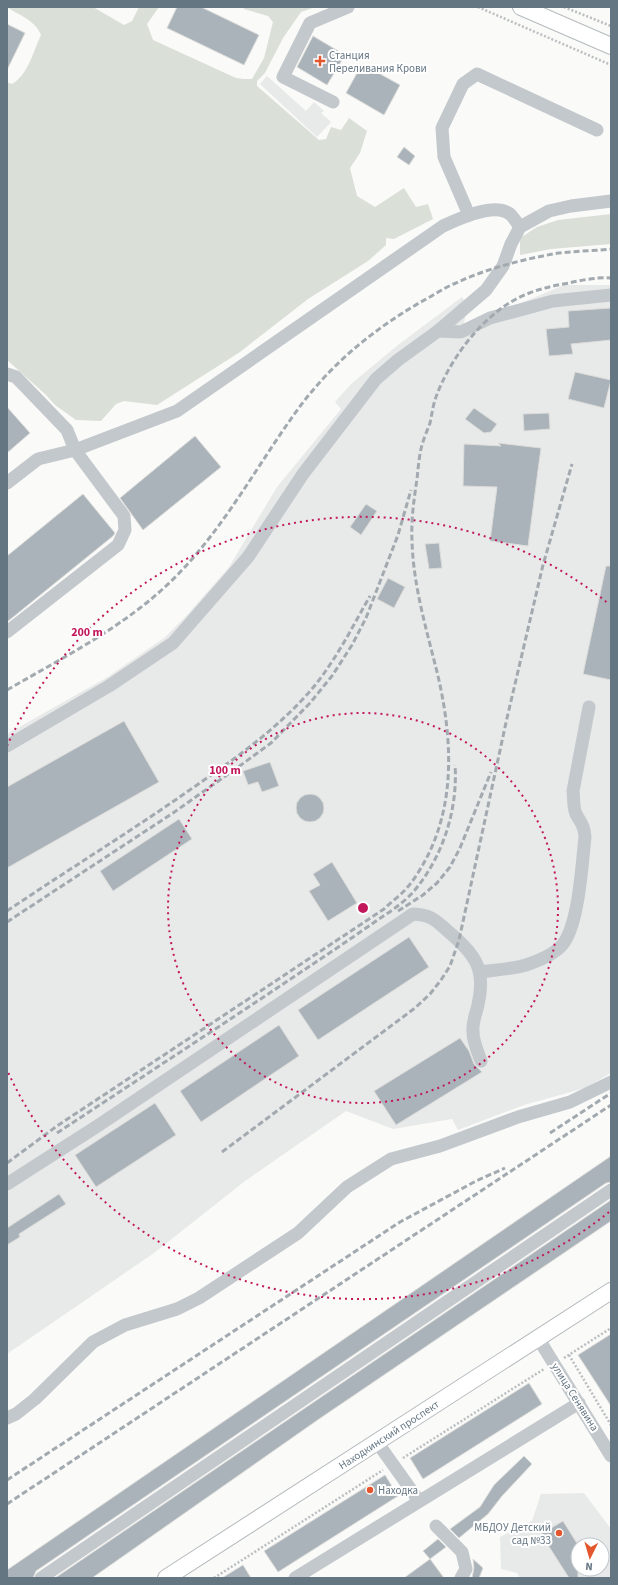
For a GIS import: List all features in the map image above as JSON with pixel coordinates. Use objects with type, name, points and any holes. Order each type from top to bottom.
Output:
[{"type":"main road","points":[[521,7],[611,46]]},
{"type":"main road","name":"Находкинский проспект","points":[[166,1578],[611,1291]]},
{"type":"street","points":[[333,102],[283,77],[310,23],[348,7]]},
{"type":"street","points":[[469,214],[444,157],[442,128],[463,84],[476,74],[597,130]]},
{"type":"street","points":[[7,746],[109,686],[174,643],[248,557],[303,474],[348,413],[376,379],[398,360],[438,331],[486,290],[503,266],[511,244],[520,228],[550,211],[571,206],[611,201]]},
{"type":"street","points":[[7,483],[38,459],[75,450],[177,411],[443,226],[469,214],[485,210],[502,211],[510,214],[520,228]]},
{"type":"street","points":[[438,331],[461,332],[490,318],[554,301],[611,295]]},
{"type":"street","points":[[7,374],[16,377],[66,430],[75,450],[124,516],[125,530],[118,545],[7,632]]},
{"type":"street","points":[[480,972],[525,965],[539,960],[555,951],[564,943],[569,933],[577,897],[585,837],[584,827],[576,814],[573,791],[590,707]]},
{"type":"street","points":[[7,1184],[99,1125],[413,914],[426,915],[434,919],[466,948],[476,961],[480,972],[481,988],[472,1030],[481,1061]]},
{"type":"street","points":[[7,1418],[16,1414],[35,1399],[93,1342],[125,1325],[177,1309],[199,1298],[298,1233],[347,1187],[391,1159],[440,1146],[518,1117],[570,1102],[611,1082]]},
{"type":"street","points":[[41,1578],[611,1190]]},
{"type":"street","name":"улица Сенявина","points":[[538,1338],[611,1456]]},
{"type":"street","points":[[294,1578],[579,1403]]},
{"type":"street","points":[[377,1442],[419,1501]]},
{"type":"street","points":[[436,1526],[462,1552],[466,1569],[461,1578]]},
{"type":"path","points":[[478,7],[611,65]]},
{"type":"path","points":[[564,7],[611,26]]},
{"type":"path","points":[[214,1578],[611,1328]]},
{"type":"path","points":[[569,1355],[611,1425]]},
{"type":"shaded area","points":[[7,7],[93,7],[124,25],[132,21],[139,7],[159,7],[147,24],[153,40],[236,78],[252,79],[264,58],[273,22],[268,16],[244,9],[243,7],[315,7],[301,12],[283,38],[265,73],[257,81],[257,86],[319,140],[326,139],[331,127],[341,130],[349,118],[367,131],[360,153],[350,168],[357,196],[375,207],[404,188],[416,207],[428,204],[433,219],[394,239],[386,238],[386,245],[368,261],[308,299],[240,352],[157,405],[124,401],[116,404],[101,421],[76,420],[55,405],[7,360],[7,82],[12,84],[22,75],[30,62],[41,35],[31,22]]},
{"type":"shaded area","points":[[267,76],[306,111],[314,102],[324,111],[321,113],[331,122],[317,137],[260,84]]},
{"type":"shaded area","points":[[611,214],[611,244],[551,249],[520,255],[520,238],[537,227],[558,220]]},
{"type":"shaded area","points":[[564,285],[611,285],[611,1073],[585,1088],[524,1105],[458,1130],[452,1119],[393,1129],[346,1111],[245,1181],[154,1253],[7,1354],[7,734],[106,678],[164,638],[186,616],[229,567],[277,487],[341,409],[335,402],[351,384],[398,345],[462,297],[468,306],[460,340],[502,311]]},
{"type":"shaded area","name":"МБДОУ Детский сад №33","points":[[584,1493],[611,1529],[611,1578],[520,1578],[517,1573],[501,1569],[500,1537],[532,1521],[541,1494]]},
{"type":"building","points":[[177,7],[201,7],[259,35],[244,65],[167,28]]},
{"type":"building","points":[[7,24],[25,33],[7,70]]},
{"type":"building","name":"Станция Переливания Крови","points":[[313,36],[345,55],[327,85],[297,67]]},
{"type":"building","points":[[362,64],[400,85],[384,115],[346,93]]},
{"type":"building","points":[[404,147],[415,156],[409,165],[397,157]]},
{"type":"building","points":[[611,308],[611,340],[571,344],[573,354],[549,356],[546,329],[569,327],[568,311]]},
{"type":"building","points":[[575,372],[611,380],[604,408],[568,399]]},
{"type":"building","points":[[7,407],[30,433],[7,453]]},
{"type":"building","points":[[474,408],[497,424],[491,432],[484,433],[465,419]]},
{"type":"building","points":[[549,413],[550,429],[524,431],[523,414]]},
{"type":"building","points":[[195,436],[221,467],[143,530],[120,498]]},
{"type":"building","points":[[498,443],[541,448],[528,546],[490,541],[497,487],[463,486],[464,444],[501,446]]},
{"type":"building","points":[[83,494],[115,533],[7,622],[7,556]]},
{"type":"building","points":[[366,504],[377,511],[361,535],[350,527]]},
{"type":"building","points":[[439,543],[442,568],[429,569],[425,544]]},
{"type":"building","points":[[606,566],[611,566],[611,680],[583,674]]},
{"type":"building","points":[[388,578],[405,587],[394,608],[377,599]]},
{"type":"building","points":[[124,721],[159,782],[7,868],[7,787]]},
{"type":"building","points":[[270,762],[279,786],[262,792],[258,782],[248,785],[243,771]]},
{"type":"building","points":[[310,794],[320,798],[324,808],[320,818],[310,822],[300,818],[296,808],[300,798]]},
{"type":"building","points":[[179,819],[192,839],[113,891],[100,871]]},
{"type":"building","points":[[332,862],[357,903],[328,921],[309,891],[320,885],[313,874]]},
{"type":"building","points":[[409,937],[429,967],[318,1040],[298,1010]]},
{"type":"building","points":[[279,1025],[299,1056],[201,1122],[180,1091]]},
{"type":"building","points":[[460,1038],[469,1051],[474,1064],[482,1072],[396,1125],[374,1091]]},
{"type":"building","points":[[155,1103],[176,1135],[96,1187],[75,1155]]},
{"type":"building","points":[[611,1156],[611,1182],[606,1183],[36,1571],[33,1578],[7,1578],[7,1570]]},
{"type":"building","points":[[59,1194],[66,1204],[19,1234],[20,1237],[7,1245],[7,1228]]},
{"type":"building","points":[[611,1200],[611,1221],[319,1419],[92,1578],[55,1578]]},
{"type":"building","points":[[611,1334],[611,1406],[578,1355]]},
{"type":"building","points":[[529,1383],[542,1404],[423,1479],[410,1458]]},
{"type":"building","points":[[524,1456],[532,1464],[502,1496],[488,1514],[459,1538],[450,1529],[480,1507],[494,1485]]},
{"type":"building","points":[[385,1475],[398,1496],[278,1572],[264,1551]]},
{"type":"building","points":[[563,1521],[573,1537],[570,1537],[570,1577],[578,1578],[569,1578],[541,1534]]},
{"type":"building","points":[[438,1539],[446,1547],[430,1559],[423,1551]]},
{"type":"building","points":[[430,1559],[444,1578],[404,1578]]},
{"type":"building","points":[[473,1559],[483,1568],[479,1578],[472,1578],[474,1568]]},
{"type":"building","points":[[243,1565],[251,1578],[222,1578]]},
{"type":"railway","points":[[7,690],[100,636],[144,605],[164,588],[200,550],[230,510],[286,426],[314,389],[343,358],[375,332],[442,290],[479,273],[516,262],[553,254],[611,249]]},
{"type":"railway","points":[[7,1163],[57,1126],[384,909],[404,891],[416,876],[436,837],[447,792],[448,769],[448,746],[443,699],[418,591],[412,540],[413,510],[420,456],[435,400],[450,368],[468,340],[504,306],[524,295],[556,285],[590,279],[611,278]]},
{"type":"railway","points":[[222,1152],[415,1008],[430,994],[450,966],[459,940],[507,718],[543,565],[572,464]]},
{"type":"railway","points":[[7,922],[173,813],[241,765],[271,743],[310,703],[332,676],[352,645],[366,618],[398,535],[411,490]]},
{"type":"railway","points":[[7,911],[209,777],[237,757],[277,724],[302,700],[322,676],[339,650],[370,596]]},
{"type":"railway","points":[[57,1133],[331,952],[404,901],[418,886],[427,873],[442,844],[454,797],[455,765]]},
{"type":"railway","points":[[398,911],[423,895],[437,883],[450,867],[460,848],[491,772]]},
{"type":"railway","points":[[550,1133],[611,1093]]},
{"type":"railway","points":[[7,1504],[611,1105]]},
{"type":"railway","points":[[7,1480],[400,1222],[476,1181],[505,1168]]},
{"type":"place","name":"Станция Переливания Крови","points":[[320,61]]},
{"type":"place","name":"Находка","points":[[370,1490]]},
{"type":"place","name":"МБДОУ Детский сад №33","points":[[559,1533]]}]
